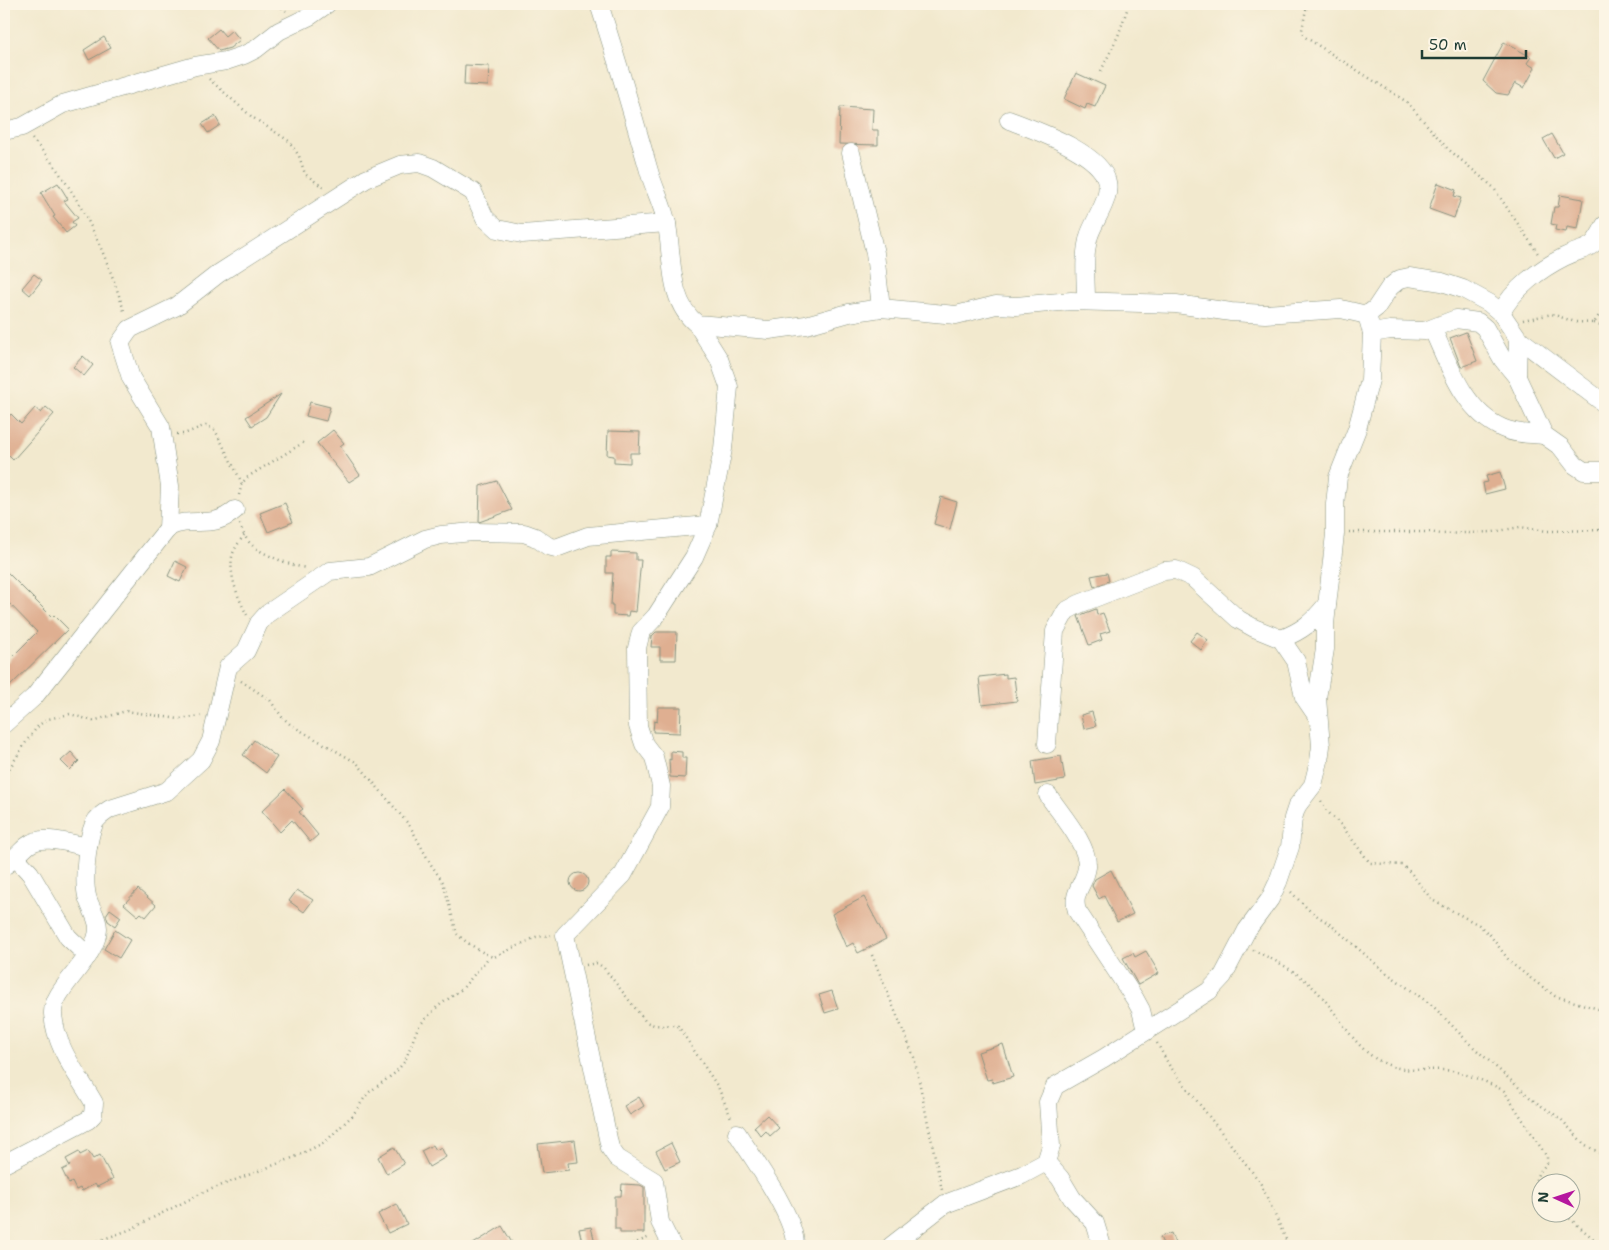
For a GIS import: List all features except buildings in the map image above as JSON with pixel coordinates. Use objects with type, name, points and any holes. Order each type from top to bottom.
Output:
[{"type":"street","points":[[4,131],[22,127],[63,104],[195,66],[226,61],[250,52],[279,31],[310,16],[327,4]]},
{"type":"street","points":[[599,4],[650,174],[667,223],[673,276],[682,306],[690,318],[697,324],[719,359],[729,387],[723,450],[708,525],[694,557],[656,616],[641,632],[637,648],[638,726],[644,744],[654,758],[661,786],[660,807],[623,875],[565,935],[610,1148],[623,1162],[646,1174],[654,1181],[667,1239]]},
{"type":"street","points":[[1009,120],[1068,144],[1091,160],[1107,181],[1107,190],[1089,236],[1086,255],[1086,301]]},
{"type":"street","points":[[850,153],[875,253],[881,308]]},
{"type":"street","points":[[168,529],[170,486],[161,427],[147,406],[124,361],[120,343],[130,329],[177,306],[218,274],[366,179],[384,170],[419,163],[433,168],[472,192],[481,205],[485,218],[497,229],[505,232],[522,234],[667,223]]},
{"type":"street","points":[[1504,318],[1506,303],[1520,288],[1547,266],[1593,245],[1605,225]]},
{"type":"street","points":[[1367,315],[1376,308],[1390,287],[1400,279],[1420,277],[1463,289],[1489,303],[1504,318],[1518,338],[1605,404]]},
{"type":"street","points":[[697,324],[769,330],[806,325],[849,313],[881,308],[956,315],[996,305],[1086,301],[1176,304],[1232,312],[1264,314],[1342,309],[1367,315]]},
{"type":"street","points":[[891,1246],[945,1204],[1022,1175],[1046,1162],[1051,1146],[1048,1102],[1055,1086],[1209,991],[1223,976],[1239,944],[1270,900],[1290,847],[1293,818],[1297,806],[1313,785],[1319,761],[1321,746],[1317,716],[1335,534],[1338,476],[1364,405],[1370,380],[1372,333],[1367,315]]},
{"type":"street","points":[[1372,333],[1382,330],[1416,332],[1433,330],[1456,320],[1478,322],[1485,328],[1503,360],[1517,377],[1544,436]]},
{"type":"street","points":[[1433,330],[1452,371],[1476,408],[1502,428],[1544,436],[1561,447],[1575,465],[1584,471],[1605,471]]},
{"type":"street","points":[[1517,377],[1518,338]]},
{"type":"street","points":[[4,724],[34,697],[168,529],[179,523],[216,522],[235,510]]},
{"type":"street","points":[[4,1164],[88,1120],[93,1115],[94,1103],[58,1044],[53,1012],[56,1001],[88,956],[98,930],[86,886],[88,847],[93,825],[102,814],[110,809],[167,791],[201,760],[208,750],[228,667],[246,651],[259,623],[267,614],[330,571],[369,566],[425,539],[441,535],[473,532],[524,534],[536,537],[556,548],[588,536],[708,525]]},
{"type":"street","points":[[1047,744],[1055,630],[1066,611],[1148,575],[1176,570],[1193,578],[1238,619],[1281,639],[1296,661],[1304,697],[1317,716]]},
{"type":"street","points":[[1281,639],[1300,632],[1313,622],[1327,604]]},
{"type":"street","points":[[1048,795],[1086,854],[1087,867],[1074,903],[1077,911],[1142,1010],[1147,1031]]},
{"type":"street","points":[[88,847],[47,840],[40,841],[28,845],[10,862],[30,873],[68,938],[88,956]]},
{"type":"street","points":[[737,1132],[780,1203],[788,1220],[795,1246]]},
{"type":"street","points":[[1046,1162],[1060,1178],[1072,1198],[1095,1224],[1102,1246]]},
{"type":"path","points":[[1101,70],[1118,36],[1130,4]]},
{"type":"path","points":[[1307,4],[1303,34],[1407,102],[1447,148],[1493,187],[1547,266]]},
{"type":"path","points":[[195,66],[252,117],[289,141],[298,156],[305,174],[340,197]]},
{"type":"path","points":[[22,127],[46,154],[67,184],[96,234],[113,276],[130,329]]},
{"type":"path","points":[[1594,323],[1605,306]]},
{"type":"path","points":[[1504,318],[1552,314],[1575,322],[1594,323],[1605,326]]},
{"type":"path","points":[[161,427],[171,433],[184,434],[206,425],[215,430],[242,483]]},
{"type":"path","points":[[306,441],[249,476],[242,483],[235,510],[244,535],[252,546],[299,568],[330,571]]},
{"type":"path","points":[[1335,534],[1358,532],[1441,534],[1493,532],[1520,527],[1547,531],[1605,530]]},
{"type":"path","points":[[244,535],[232,555],[233,570],[236,591],[255,632]]},
{"type":"path","points":[[228,667],[238,679],[270,700],[291,726],[357,763],[410,826],[430,863],[441,876],[457,934],[464,941],[475,946],[489,957],[494,958],[536,937],[565,935]]},
{"type":"path","points":[[4,777],[39,726],[54,717],[70,714],[93,721],[126,712],[179,719],[217,712]]},
{"type":"path","points":[[1605,780],[1602,789],[1605,804]]},
{"type":"path","points":[[1313,785],[1327,812],[1342,826],[1370,863],[1402,865],[1411,873],[1432,900],[1479,924],[1490,935],[1511,963],[1555,996],[1605,1012]]},
{"type":"path","points":[[1278,882],[1384,970],[1433,1006],[1470,1044],[1534,1101],[1560,1118],[1584,1144],[1601,1154],[1605,1160]]},
{"type":"path","points":[[1239,944],[1298,973],[1324,999],[1351,1035],[1378,1061],[1402,1071],[1444,1070],[1496,1086],[1504,1091],[1547,1157],[1547,1163],[1540,1172]]},
{"type":"path","points":[[872,955],[914,1057],[945,1204]]},
{"type":"path","points":[[84,1246],[128,1230],[204,1192],[301,1154],[325,1142],[352,1116],[368,1094],[395,1073],[405,1061],[418,1027],[437,1008],[462,989],[489,957]]},
{"type":"path","points":[[571,969],[597,963],[604,968],[646,1022],[654,1025],[678,1026],[718,1087],[737,1132]]},
{"type":"path","points":[[1147,1031],[1170,1065],[1260,1182],[1289,1246]]},
{"type":"path","points":[[1574,1222],[1602,1246]]},
{"type":"path","points":[[628,1246],[667,1239]]}]
